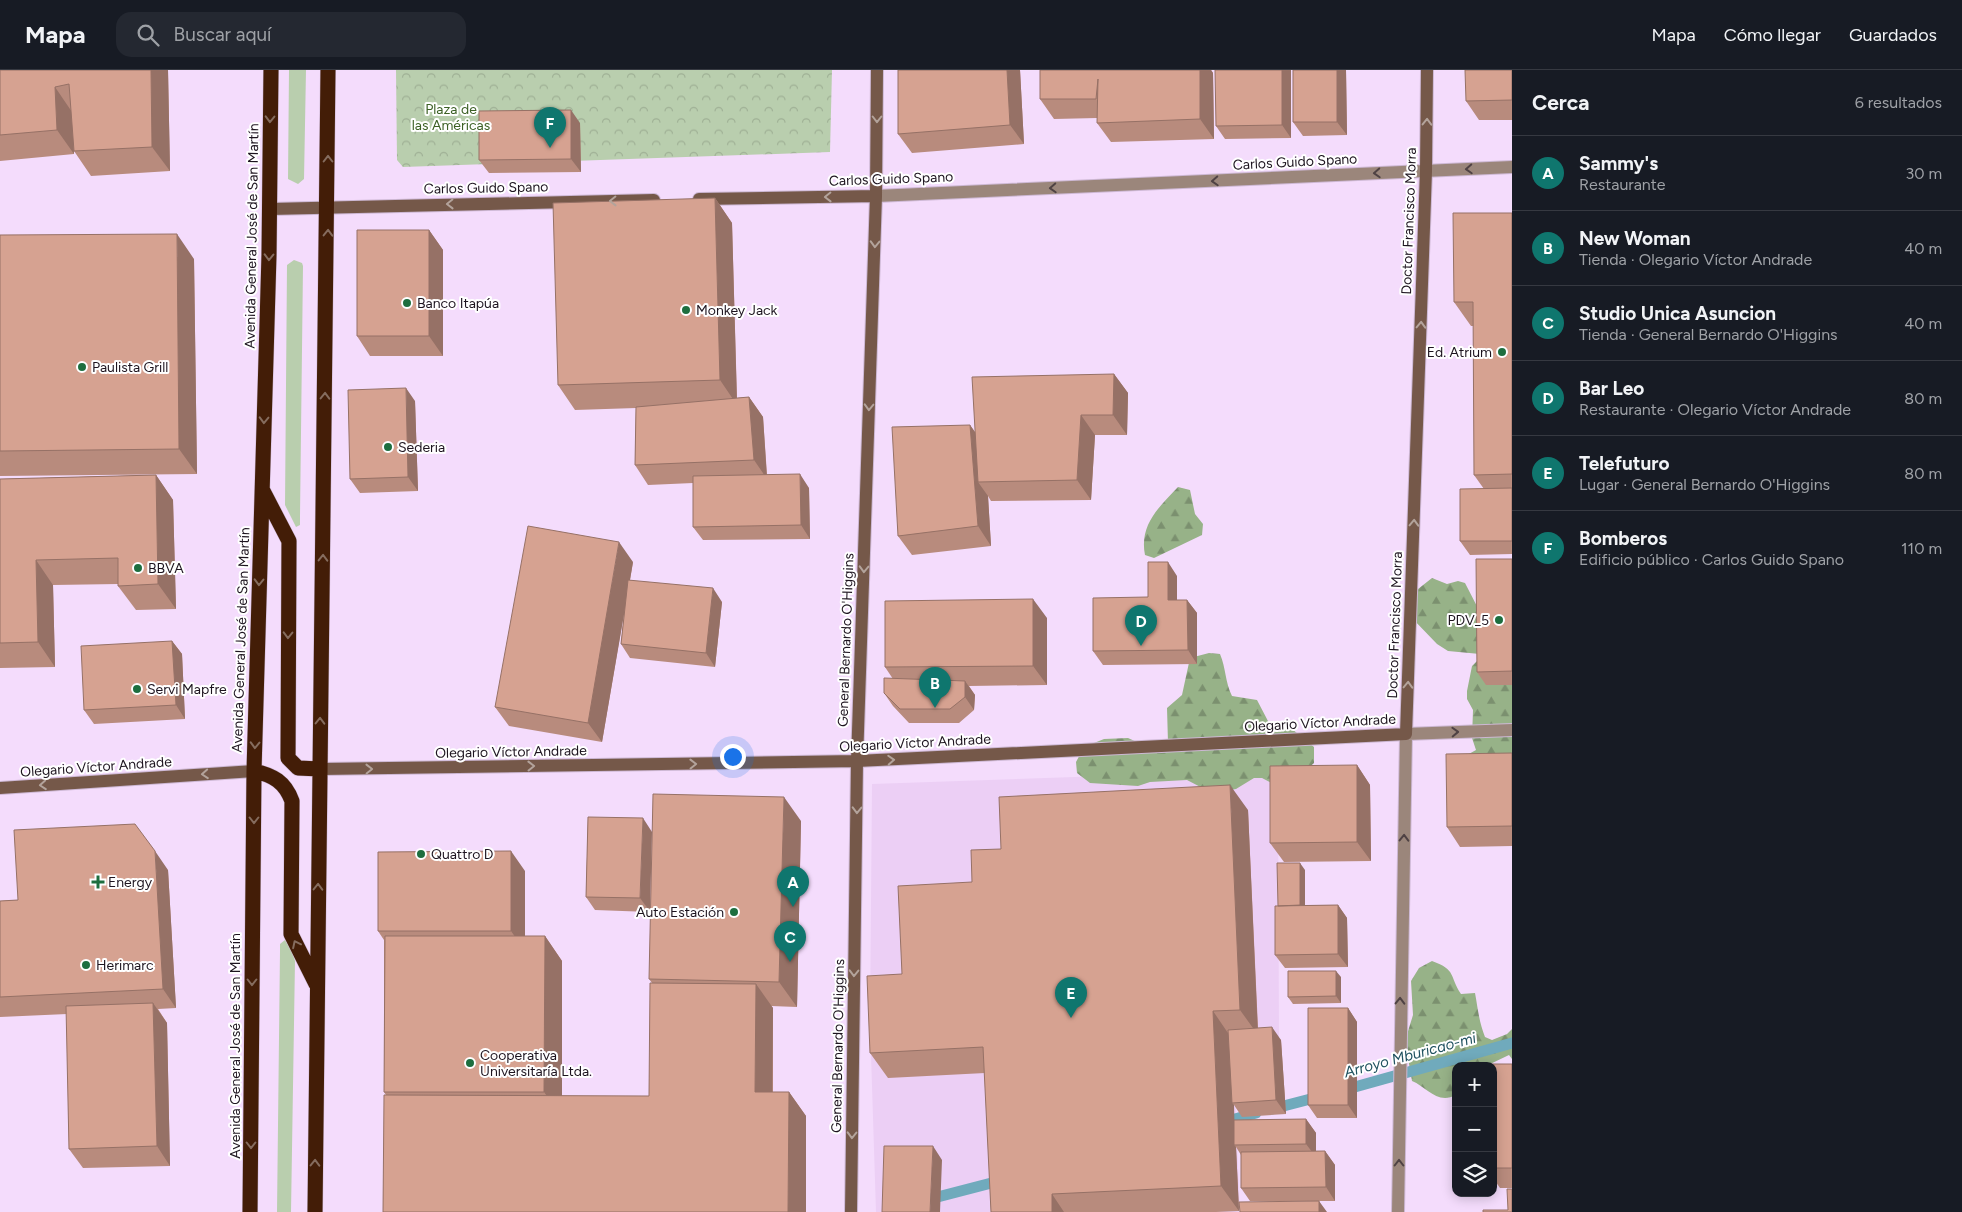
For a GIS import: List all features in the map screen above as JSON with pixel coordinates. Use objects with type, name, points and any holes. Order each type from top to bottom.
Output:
[{"type":"highway","name":"Avenida General José de San Martín","points":[[250,1212],[254,771],[270,208],[271,70]]},
{"type":"highway","points":[[315,1212],[328,208],[328,70]]},
{"type":"highway","points":[[262,488],[289,541],[288,758],[298,768],[320,769]]},
{"type":"highway","points":[[254,771],[274,777],[287,789],[292,801],[291,934],[317,988]]},
{"type":"street","name":"General Bernardo O'Higgins","points":[[851,1212],[857,761],[876,196],[877,70]]},
{"type":"street","name":"Doctor Francisco Morra","points":[[1398,1212],[1406,734],[1426,171],[1427,70]]},
{"type":"street","name":"Carlos Guido Spano","points":[[688,199],[876,196],[1512,167]]},
{"type":"street","name":"Carlos Guido Spano","points":[[270,208],[669,200]]},
{"type":"street","name":"Olegario Víctor Andrade","points":[[320,769],[857,761],[1512,730]]},
{"type":"street","name":"Olegario Víctor Andrade","points":[[0,788],[254,771]]},
{"type":"shaded area","points":[[1278,770],[1279,1042],[1233,1048],[1240,1212],[876,1212],[870,1023],[872,784]]},
{"type":"green space","points":[[289,70],[306,70],[304,179],[298,184],[288,179]]},
{"type":"green space","name":"Plaza de las Américas","points":[[396,70],[832,70],[830,152],[403,167],[397,160]]},
{"type":"green space","points":[[294,260],[302,263],[303,266],[300,525],[296,527],[285,505],[287,265]]},
{"type":"green space","points":[[1178,487],[1190,490],[1195,514],[1203,524],[1202,535],[1154,558],[1145,555],[1145,535],[1152,517]]},
{"type":"green space","points":[[1432,578],[1447,584],[1458,581],[1465,583],[1482,616],[1480,654],[1448,651],[1437,644],[1411,617],[1413,593]]},
{"type":"green space","points":[[1209,653],[1220,654],[1232,696],[1257,700],[1269,723],[1276,727],[1292,729],[1314,747],[1314,763],[1301,775],[1277,786],[1262,778],[1254,778],[1236,789],[1212,793],[1187,780],[1150,782],[1138,786],[1090,783],[1077,773],[1076,762],[1084,747],[1104,739],[1128,738],[1155,750],[1168,743],[1167,708],[1182,695],[1190,658]]},
{"type":"green space","points":[[1485,653],[1512,661],[1512,800],[1467,755],[1476,750],[1472,738],[1473,710],[1467,699],[1467,691],[1472,666]]},
{"type":"green space","points":[[285,940],[295,961],[291,1212],[277,1212],[280,944]]},
{"type":"green space","points":[[1432,961],[1440,964],[1449,971],[1461,994],[1475,993],[1485,1037],[1492,1040],[1507,1034],[1512,1029],[1512,1059],[1509,1055],[1494,1062],[1452,1062],[1452,1097],[1449,1098],[1438,1097],[1412,1081],[1405,1041],[1413,1015],[1411,981],[1419,968]]},
{"type":"building","points":[[0,70],[151,70],[152,147],[74,151],[69,84],[55,87],[57,130],[0,135]]},
{"type":"building","points":[[898,70],[1007,70],[1010,125],[898,134]]},
{"type":"building","points":[[1040,70],[1200,70],[1200,119],[1097,123],[1098,79],[1096,99],[1040,99]]},
{"type":"building","points":[[1215,70],[1282,70],[1282,125],[1216,126]]},
{"type":"building","points":[[1293,70],[1337,70],[1337,122],[1293,122]]},
{"type":"building","points":[[1465,70],[1512,70],[1512,100],[1466,101]]},
{"type":"building","points":[[571,110],[571,159],[479,160],[479,111]]},
{"type":"building","points":[[715,198],[720,380],[558,385],[553,203]]},
{"type":"building","points":[[1453,213],[1512,213],[1512,474],[1474,475],[1473,302],[1454,302]]},
{"type":"building","points":[[357,230],[429,230],[429,336],[357,336]]},
{"type":"building","points":[[177,234],[179,449],[0,451],[0,235]]},
{"type":"building","points":[[1114,374],[1113,415],[1081,415],[1077,480],[978,482],[972,377]]},
{"type":"building","name":"Sederia","points":[[406,388],[408,477],[350,479],[348,390]]},
{"type":"building","points":[[749,397],[754,460],[635,465],[636,407]]},
{"type":"building","points":[[970,425],[978,526],[898,536],[892,427]]},
{"type":"building","points":[[800,474],[801,525],[693,527],[693,476]]},
{"type":"building","points":[[156,475],[158,584],[118,586],[118,558],[36,560],[38,642],[0,643],[0,479]]},
{"type":"building","points":[[1512,488],[1512,541],[1460,541],[1460,489]]},
{"type":"building","points":[[528,526],[619,542],[588,723],[495,707]]},
{"type":"building","points":[[1476,559],[1512,559],[1512,671],[1477,672]]},
{"type":"building","points":[[1148,562],[1168,562],[1168,600],[1187,600],[1188,650],[1093,651],[1093,598],[1148,597]]},
{"type":"building","points":[[628,580],[713,588],[706,653],[621,644]]},
{"type":"building","points":[[1033,599],[1033,666],[885,667],[885,601]]},
{"type":"building","points":[[172,641],[176,705],[84,710],[81,646]]},
{"type":"building","points":[[884,678],[965,681],[965,697],[950,709],[900,709],[884,693]]},
{"type":"building","points":[[1512,753],[1512,826],[1447,827],[1446,754]]},
{"type":"building","points":[[1357,765],[1357,842],[1270,843],[1270,766]]},
{"type":"building","points":[[1230,785],[1240,1010],[1213,1011],[1221,1186],[1052,1194],[1052,1212],[991,1212],[983,1047],[870,1053],[867,976],[902,974],[898,886],[972,882],[971,850],[1001,849],[999,797]]},
{"type":"building","name":"Auto Estación","points":[[653,794],[784,797],[779,982],[649,979]]},
{"type":"building","points":[[588,817],[643,818],[640,898],[586,897]]},
{"type":"building","points":[[135,824],[155,851],[163,989],[0,997],[0,901],[18,900],[14,830]]},
{"type":"building","points":[[511,851],[511,931],[378,931],[378,852]]},
{"type":"building","points":[[1277,863],[1300,863],[1300,905],[1278,906]]},
{"type":"building","points":[[1338,905],[1338,954],[1275,955],[1275,906]]},
{"type":"building","points":[[385,936],[545,936],[544,1092],[384,1092]]},
{"type":"building","points":[[1288,971],[1336,971],[1336,996],[1288,997]]},
{"type":"building","points":[[650,983],[756,984],[755,1092],[789,1092],[788,1212],[383,1212],[384,1095],[649,1096]]},
{"type":"building","points":[[153,1003],[157,1146],[69,1149],[66,1006]]},
{"type":"building","points":[[1308,1008],[1348,1008],[1348,1105],[1308,1105]]},
{"type":"building","points":[[1272,1027],[1276,1100],[1232,1103],[1228,1030]]},
{"type":"building","points":[[1497,1064],[1512,1064],[1512,1168],[1497,1168]]},
{"type":"building","points":[[1306,1119],[1306,1144],[1234,1145],[1234,1120]]},
{"type":"building","points":[[884,1146],[933,1146],[930,1212],[882,1212]]},
{"type":"building","points":[[1325,1151],[1326,1187],[1241,1188],[1241,1152]]},
{"type":"building","points":[[1507,1189],[1512,1189],[1512,1212],[1483,1212],[1483,1210],[1508,1210]]},
{"type":"building","points":[[1319,1201],[1319,1212],[1240,1212],[1239,1202]]},
{"type":"waterway","name":"Arroyo Mburicao-mi","points":[[1344,1090],[1512,1043]]},
{"type":"waterway","name":"Arroyo Mburicao-mi","points":[[1272,1109],[1322,1096]]},
{"type":"waterway","name":"Arroyo Mburicao-mi","points":[[1221,1123],[1256,1113]]},
{"type":"waterway","name":"Arroyo Mburicao-mi","points":[[926,1200],[1003,1180]]},
{"type":"place","name":"Bomberos","points":[[550,148]]},
{"type":"place","name":"Banco Itapúa","points":[[407,303]]},
{"type":"place","name":"Monkey Jack","points":[[686,310]]},
{"type":"place","name":"Ed. Atrium","points":[[1502,352]]},
{"type":"place","name":"Paulista Grill","points":[[82,367]]},
{"type":"place","name":"Sederia","points":[[388,447]]},
{"type":"place","name":"BBVA","points":[[138,568]]},
{"type":"place","name":"PDV_5","points":[[1499,620]]},
{"type":"place","name":"Bar Leo","points":[[1141,646]]},
{"type":"place","name":"Servi Mapfre","points":[[137,689]]},
{"type":"place","name":"New Woman","points":[[935,708]]},
{"type":"place","name":"Quattro D","points":[[421,854]]},
{"type":"place","name":"Energy","points":[[98,882]]},
{"type":"place","name":"Sammy's","points":[[793,907]]},
{"type":"place","name":"Auto Estación","points":[[734,912]]},
{"type":"place","name":"Studio Unica Asuncion","points":[[790,962]]},
{"type":"place","name":"Herimarc","points":[[86,965]]},
{"type":"place","name":"Telefuturo","points":[[1071,1018]]},
{"type":"place","name":"Cooperativa Universitaría Ltda.","points":[[470,1063]]}]
